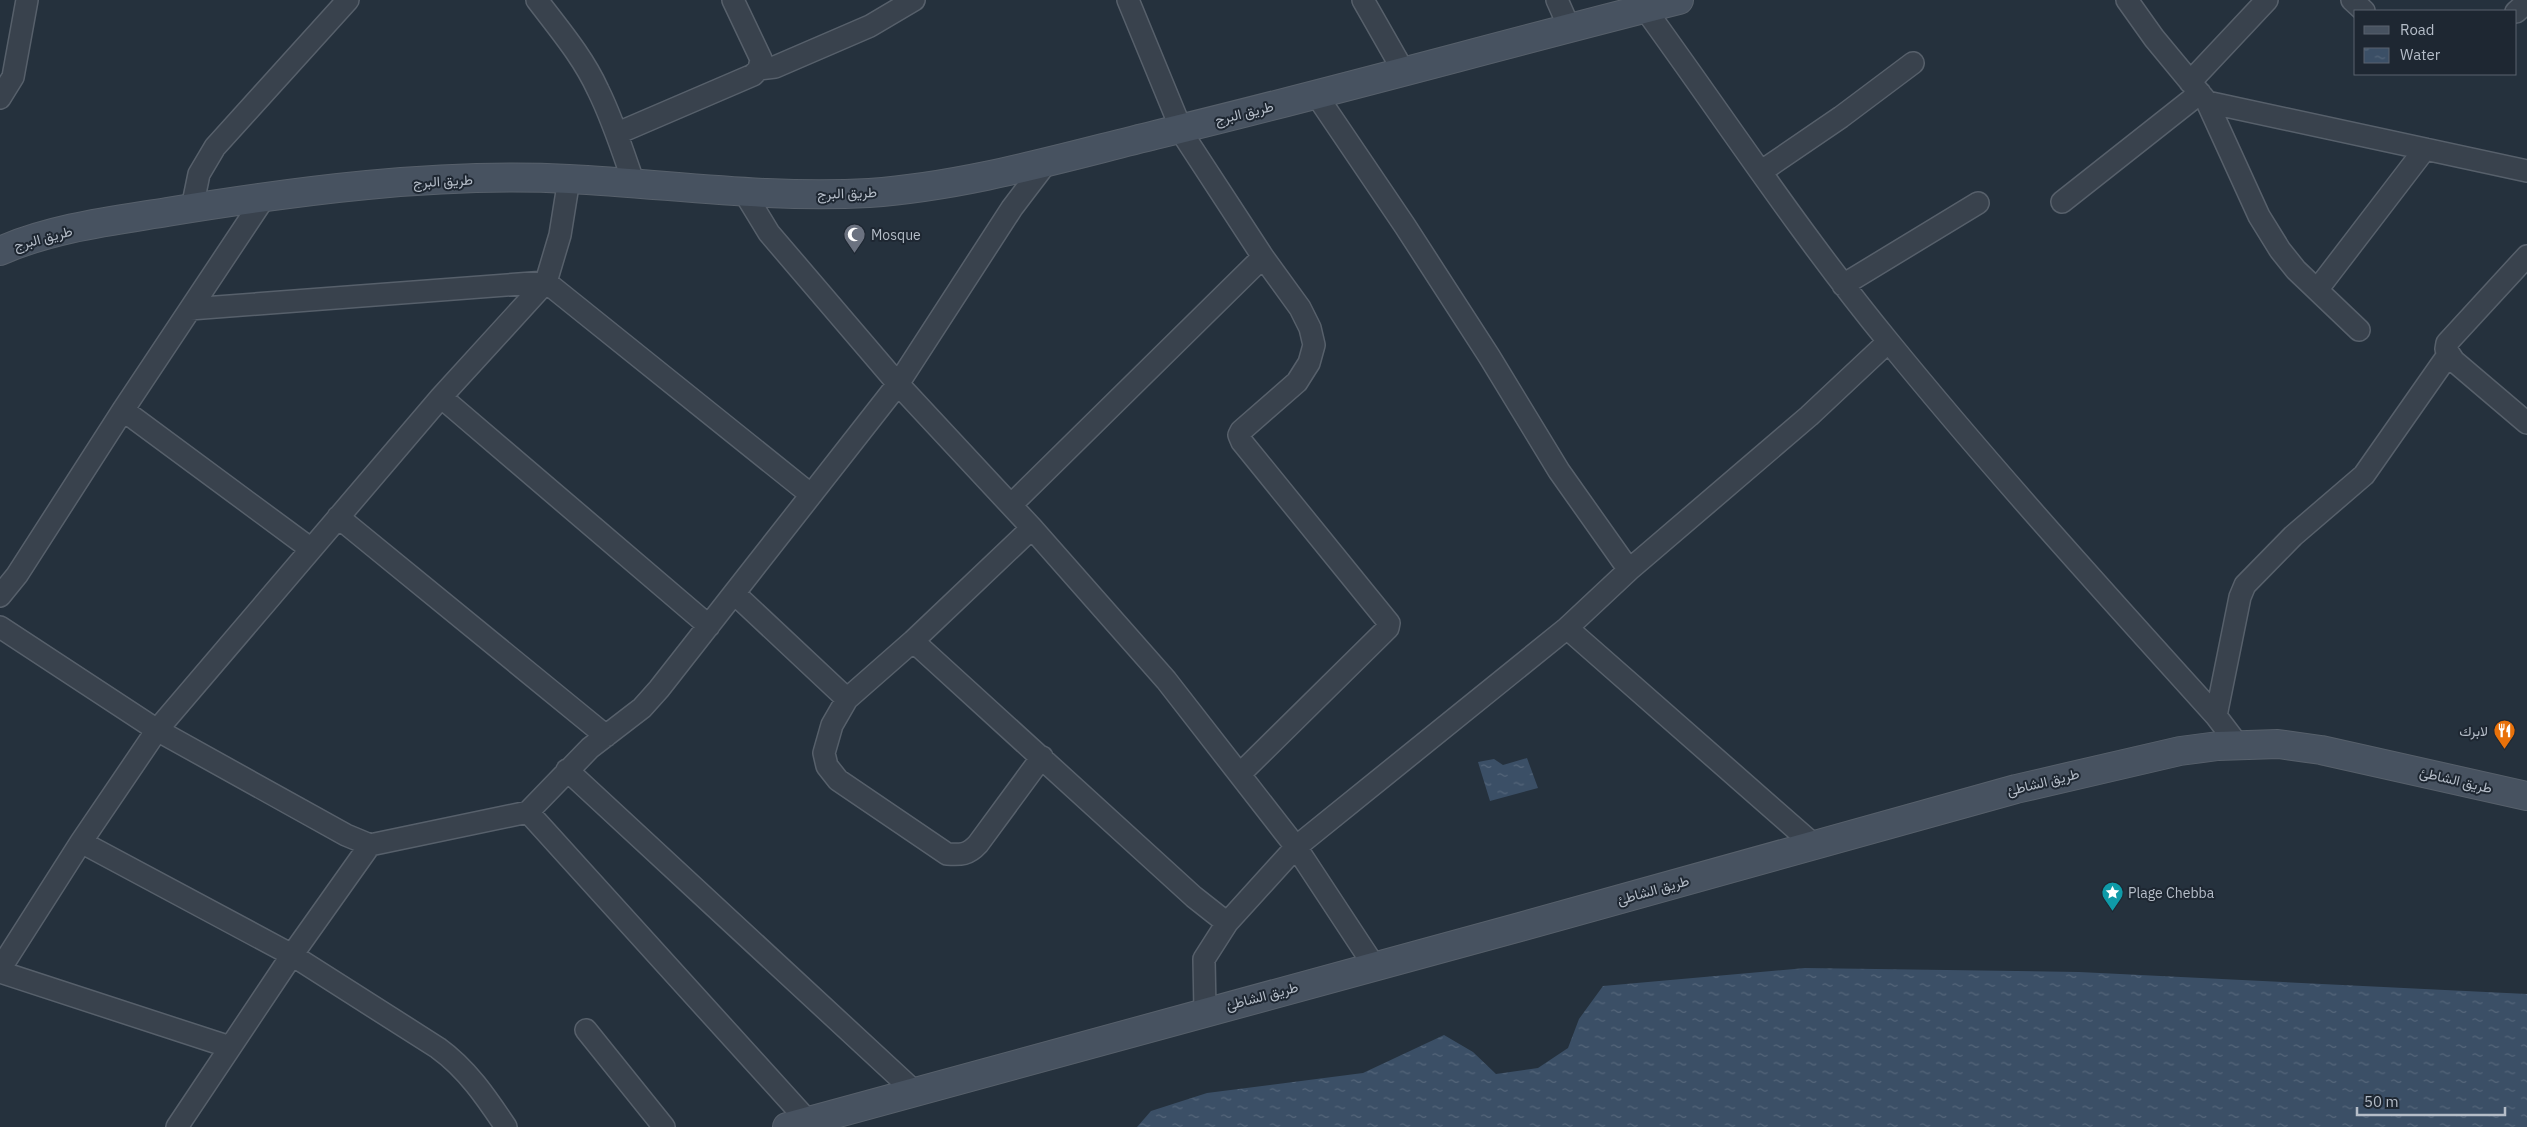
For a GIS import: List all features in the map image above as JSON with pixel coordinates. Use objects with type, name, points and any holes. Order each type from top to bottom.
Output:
[{"type":"main road","name":"طريق البرج","points":[[4,252],[80,228],[192,208],[346,187],[480,179],[569,179],[744,192],[806,194],[869,193],[953,182],[1047,162],[1317,96],[1569,27],[1679,0]]},
{"type":"main road","name":"طريق الشاطئ","points":[[797,1124],[1205,1011],[1375,967],[2016,789],[2180,751],[2238,745],[2278,744],[2321,750],[2527,796]]},
{"type":"street","points":[[0,98],[13,77],[27,0]]},
{"type":"street","points":[[192,208],[199,174],[215,147],[348,0]]},
{"type":"street","points":[[537,0],[585,66],[618,133],[634,184]]},
{"type":"street","points":[[618,133],[753,75],[759,69],[761,59],[733,0]]},
{"type":"street","points":[[759,69],[775,67],[870,26],[914,0]]},
{"type":"street","points":[[1128,0],[1181,129],[1194,153],[1263,257],[1300,308],[1310,328],[1314,345],[1309,363],[1297,382],[1241,431],[1239,435],[1242,442],[1390,623],[1388,628],[1240,774]]},
{"type":"street","points":[[1363,0],[1404,72]]},
{"type":"street","points":[[1557,0],[1569,27]]},
{"type":"street","points":[[2127,0],[2154,38],[2199,92],[2267,231],[2296,270],[2358,330]]},
{"type":"street","points":[[2062,202],[2199,92],[2267,0]]},
{"type":"street","points":[[2352,0],[2363,10]]},
{"type":"street","points":[[2517,11],[2527,2]]},
{"type":"street","points":[[1645,9],[1843,285],[1888,342],[2033,512],[2216,716],[2238,745]]},
{"type":"street","points":[[1762,171],[1841,117],[1912,63]]},
{"type":"street","points":[[2199,92],[2526,174]]},
{"type":"street","points":[[1317,96],[1405,226],[1489,356],[1559,471],[1629,570]]},
{"type":"street","points":[[2317,290],[2425,149]]},
{"type":"street","points":[[0,627],[156,730],[346,835],[370,845],[528,812],[566,770],[642,708],[735,594],[810,494],[898,384],[1012,208],[1047,162]]},
{"type":"street","points":[[230,1047],[0,970],[81,842],[156,730],[440,397],[546,282],[560,235],[569,179]]},
{"type":"street","points":[[744,192],[769,233],[898,384],[1032,528],[1166,680],[1296,847],[1375,967]]},
{"type":"street","points":[[0,596],[17,575],[122,410],[264,198]]},
{"type":"street","points":[[1843,285],[1978,203]]},
{"type":"street","points":[[2527,256],[2447,343],[2446,349],[2448,354],[2527,423]]},
{"type":"street","points":[[1011,505],[1263,257]]},
{"type":"street","points":[[190,309],[546,282],[810,494]]},
{"type":"street","points":[[1205,1011],[1204,959],[1227,923],[1296,847],[1567,628],[1629,570],[1809,416],[1888,342]]},
{"type":"street","points":[[2216,716],[2240,597],[2245,585],[2293,536],[2364,475],[2448,354]]},
{"type":"street","points":[[440,397],[709,626]]},
{"type":"street","points":[[122,410],[311,549]]},
{"type":"street","points":[[338,517],[606,736]]},
{"type":"street","points":[[1032,528],[847,699],[832,725],[824,753],[828,766],[838,780],[947,854],[970,853],[1042,757]]},
{"type":"street","points":[[735,594],[847,699]]},
{"type":"street","points":[[1567,628],[1814,845]]},
{"type":"street","points":[[913,640],[1194,897],[1227,923]]},
{"type":"street","points":[[566,770],[915,1092]]},
{"type":"street","points":[[528,812],[797,1124]]},
{"type":"street","points":[[81,842],[292,955],[456,1061],[479,1087],[506,1127]]},
{"type":"street","points":[[176,1127],[292,955],[370,845]]},
{"type":"street","points":[[586,1030],[664,1127]]},
{"type":"water","points":[[1527,758],[1538,788],[1490,801],[1478,762],[1494,759],[1503,765]]},
{"type":"water","points":[[1805,968],[2079,972],[2527,994],[2527,1127],[1137,1127],[1151,1111],[1207,1093],[1363,1073],[1444,1035],[1473,1052],[1496,1074],[1538,1068],[1568,1048],[1579,1019],[1603,986]]},
{"type":"place","name":"Mosque","points":[[855,254]]},
{"type":"place","name":"لابرك","points":[[2504,750]]},
{"type":"place","name":"Plage Chebba","points":[[2112,912]]}]
